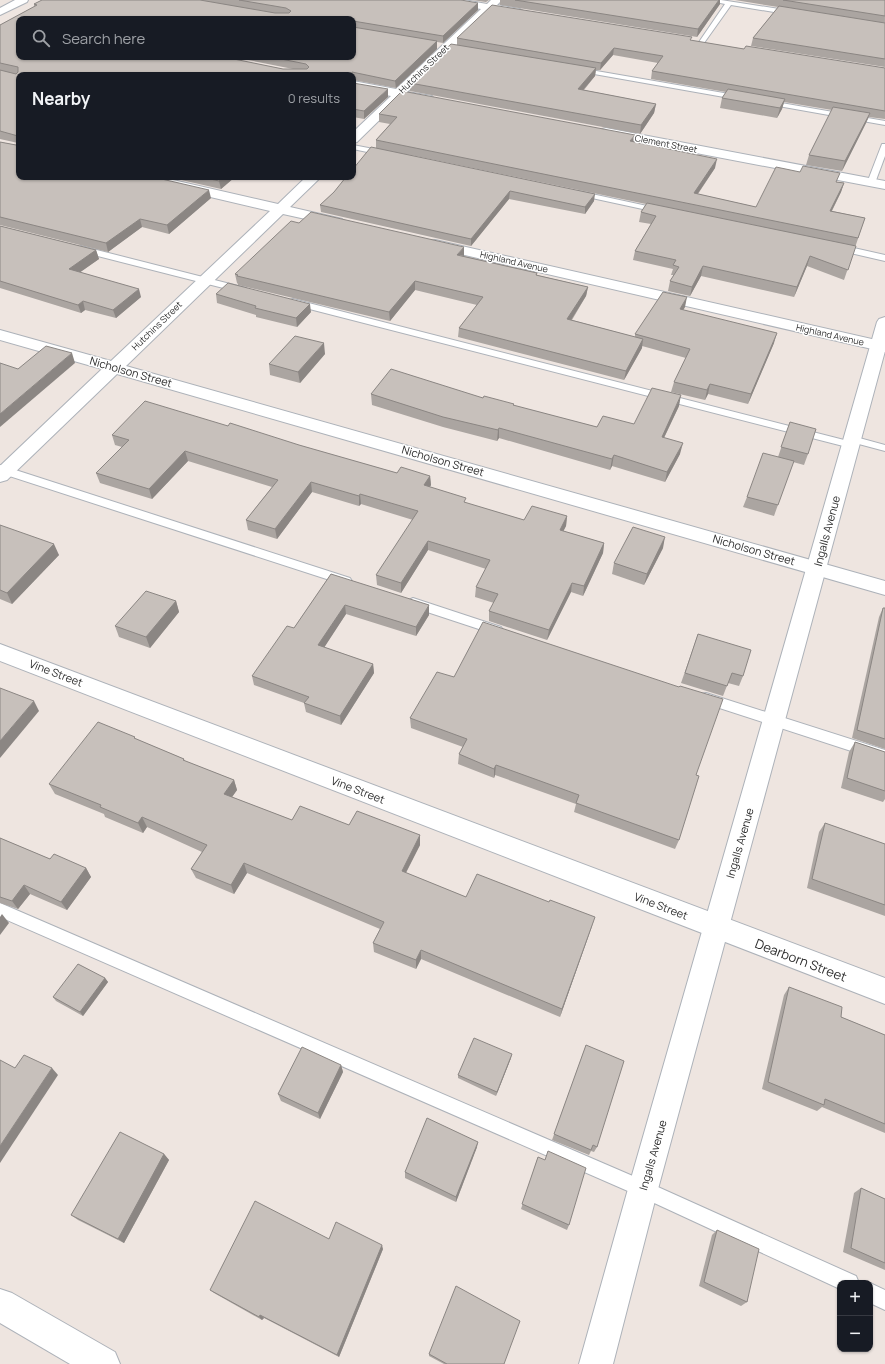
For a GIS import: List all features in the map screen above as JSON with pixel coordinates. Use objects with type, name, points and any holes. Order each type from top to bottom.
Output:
[{"type":"street","points":[[2,16],[23,0]]},
{"type":"street","points":[[444,0],[493,4],[531,14]]},
{"type":"street","name":"Hutchins Street","points":[[356,136],[392,102],[407,84],[493,4]]},
{"type":"street","points":[[698,42],[717,45]]},
{"type":"street","points":[[356,86],[438,101]]},
{"type":"street","name":"Clement Street","points":[[592,130],[885,185]]},
{"type":"street","points":[[156,180],[350,225]]},
{"type":"street","name":"Hutchins Street","points":[[2,472],[311,180]]},
{"type":"street","name":"Highland Avenue","points":[[420,241],[882,347]]},
{"type":"street","name":"Ingalls Avenue","points":[[596,1364],[643,1189],[852,442],[882,347],[885,322]]},
{"type":"street","name":"Nicholson Street","points":[[0,335],[885,588]]},
{"type":"street","name":"Vine Street","points":[[0,652],[717,928]]},
{"type":"street","name":"Dearborn Street","points":[[717,928],[885,991]]},
{"type":"street","points":[[0,1305],[103,1364]]},
{"type":"lane","points":[[709,0],[799,14]]},
{"type":"lane","points":[[698,42],[729,3]]},
{"type":"lane","points":[[571,69],[752,100]]},
{"type":"lane","points":[[760,101],[885,123]]},
{"type":"lane","points":[[871,183],[885,146]]},
{"type":"lane","points":[[356,148],[392,155]]},
{"type":"lane","points":[[572,192],[666,212]]},
{"type":"lane","points":[[830,246],[885,258]]},
{"type":"lane","points":[[74,248],[251,292]]},
{"type":"lane","points":[[282,300],[852,442],[885,448]]},
{"type":"lane","points":[[2,472],[360,586]]},
{"type":"lane","points":[[405,600],[511,634]]},
{"type":"lane","points":[[692,693],[885,756]]},
{"type":"lane","points":[[0,910],[643,1189],[842,1280]]},
{"type":"lane","points":[[873,1294],[885,1300]]},
{"type":"building","points":[[42,0],[200,0],[275,13],[289,13],[291,11],[286,8],[239,0],[461,0],[478,3],[443,36],[356,22],[356,16],[17,16],[37,5],[34,4]]},
{"type":"building","points":[[515,0],[719,0],[698,29]]},
{"type":"building","points":[[783,0],[885,0],[885,16]]},
{"type":"building","points":[[492,5],[692,37],[690,40],[744,49],[746,46],[885,68],[885,111],[652,71],[663,56],[614,48],[601,63],[457,38]]},
{"type":"building","points":[[779,6],[885,23],[885,59],[753,38]]},
{"type":"building","points":[[16,16],[16,60],[239,60],[283,69],[307,69],[309,67],[306,64],[286,60],[356,60],[356,28],[437,41],[395,81],[356,72],[18,72],[18,67],[0,63],[0,25]]},
{"type":"building","points":[[451,44],[596,68],[578,89],[656,104],[641,125],[410,83]]},
{"type":"building","points":[[0,70],[16,74],[16,135],[0,131]]},
{"type":"building","points":[[356,84],[388,89],[364,111],[356,110]]},
{"type":"building","points":[[728,89],[785,99],[780,108],[722,98]]},
{"type":"building","points":[[402,91],[635,135],[630,141],[717,159],[694,193],[756,207],[776,167],[800,172],[803,166],[840,173],[836,182],[844,183],[830,211],[865,218],[858,238],[376,140],[397,117],[379,114]]},
{"type":"building","points":[[833,107],[870,113],[845,161],[809,155]]},
{"type":"building","points":[[0,142],[16,145],[16,180],[166,180],[209,190],[167,225],[140,219],[106,243],[0,217]]},
{"type":"building","points":[[371,147],[595,194],[585,207],[510,191],[471,239],[320,205],[334,192],[344,180],[356,180],[356,165]]},
{"type":"building","points":[[647,203],[856,246],[848,270],[810,256],[797,287],[703,266],[692,287],[670,281],[679,267],[673,265],[676,260],[635,251],[656,216],[641,212]]},
{"type":"building","points":[[311,212],[464,247],[457,255],[537,273],[536,275],[588,287],[567,319],[643,339],[626,371],[459,328],[483,297],[415,281],[389,312],[237,276],[238,275],[235,274],[291,221],[299,223]]},
{"type":"building","points":[[0,226],[96,250],[69,269],[139,289],[113,310],[83,301],[78,305],[0,281]]},
{"type":"building","points":[[228,283],[310,304],[296,318],[255,308],[256,306],[216,294]]},
{"type":"building","points":[[663,292],[687,297],[680,309],[777,333],[751,394],[710,384],[707,390],[674,382],[690,349],[635,334]]},
{"type":"building","points":[[295,336],[324,343],[298,372],[269,364]]},
{"type":"building","points":[[46,346],[72,353],[0,414],[0,363],[18,369]]},
{"type":"building","points":[[391,369],[483,398],[484,396],[597,427],[603,416],[634,424],[652,388],[681,395],[662,437],[683,443],[667,472],[614,455],[612,459],[499,428],[498,430],[443,417],[371,394]]},
{"type":"building","points":[[145,401],[228,426],[230,423],[299,445],[397,473],[401,467],[430,476],[424,485],[466,498],[464,502],[524,520],[532,506],[567,516],[560,530],[604,543],[584,586],[572,583],[549,630],[489,611],[498,594],[476,587],[490,560],[428,541],[401,583],[376,575],[418,511],[360,494],[359,496],[311,482],[275,529],[246,520],[278,480],[185,451],[149,489],[96,473],[129,440],[112,435]]},
{"type":"building","points":[[790,422],[816,429],[808,454],[781,447]]},
{"type":"building","points":[[763,453],[794,461],[778,505],[747,497]]},
{"type":"building","points":[[0,525],[54,544],[7,593],[0,590]]},
{"type":"building","points":[[633,527],[665,537],[647,574],[614,563]]},
{"type":"building","points":[[331,574],[429,605],[416,627],[345,605],[318,645],[373,664],[340,716],[304,703],[309,697],[252,676],[287,626],[294,628]]},
{"type":"building","points":[[146,591],[176,601],[146,637],[115,626]]},
{"type":"building","points":[[883,608],[885,608],[885,739],[857,730]]},
{"type":"building","points":[[483,622],[679,687],[680,686],[723,699],[696,775],[699,776],[679,840],[576,803],[579,795],[496,765],[494,769],[459,754],[467,739],[410,718],[437,672],[454,677]]},
{"type":"building","points":[[698,634],[751,650],[743,676],[732,673],[727,686],[685,673]]},
{"type":"building","points":[[0,688],[34,701],[0,741]]},
{"type":"building","points":[[98,722],[184,759],[183,760],[234,780],[224,794],[292,820],[300,806],[349,825],[357,811],[420,835],[402,871],[466,897],[477,874],[549,902],[550,900],[595,917],[562,1009],[421,950],[416,960],[373,943],[384,922],[244,863],[231,885],[191,869],[207,845],[142,817],[138,823],[100,807],[101,805],[49,784]]},
{"type":"building","points":[[855,742],[885,752],[885,791],[847,778]]},
{"type":"building","points":[[825,823],[885,844],[885,905],[812,879]]},
{"type":"building","points":[[0,838],[50,859],[54,854],[86,868],[61,902],[24,885],[12,901],[0,897]]},
{"type":"building","points":[[78,964],[105,978],[80,1012],[53,997]]},
{"type":"building","points":[[789,987],[842,1007],[841,1017],[885,1035],[885,1124],[825,1099],[824,1105],[768,1082]]},
{"type":"building","points":[[474,1038],[512,1054],[497,1092],[458,1075]]},
{"type":"building","points":[[586,1045],[624,1061],[597,1147],[593,1145],[591,1150],[554,1134]]},
{"type":"building","points":[[302,1047],[341,1065],[318,1113],[278,1094]]},
{"type":"building","points":[[24,1055],[52,1068],[0,1146],[0,1060],[15,1068]]},
{"type":"building","points":[[427,1118],[478,1142],[456,1197],[405,1172]]},
{"type":"building","points":[[120,1132],[164,1154],[118,1239],[71,1215]]},
{"type":"building","points":[[548,1151],[586,1168],[569,1225],[522,1204],[538,1157],[545,1160]]},
{"type":"building","points":[[861,1188],[885,1199],[885,1263],[851,1248]]},
{"type":"building","points":[[255,1201],[329,1239],[336,1222],[382,1245],[337,1355],[260,1315],[259,1317],[210,1290]]},
{"type":"building","points":[[717,1230],[759,1249],[747,1302],[704,1282]]},
{"type":"building","points":[[456,1286],[520,1321],[504,1364],[447,1364],[429,1354]]}]
